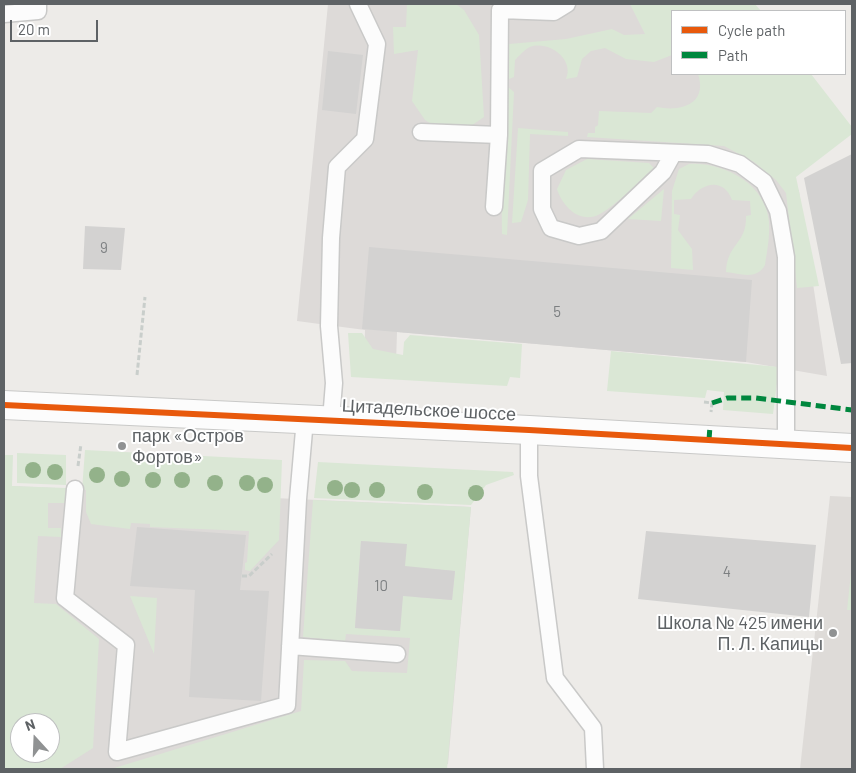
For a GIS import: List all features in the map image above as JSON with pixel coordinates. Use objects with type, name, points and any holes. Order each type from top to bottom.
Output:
[{"type":"street","name":"Цитадельское шоссе","points":[[4,406],[318,419],[852,448]]},
{"type":"lane","points":[[4,14],[38,11],[38,4]]},
{"type":"lane","points":[[75,489],[65,598],[126,645],[117,752],[287,705],[298,499],[318,419],[334,383],[330,326],[331,238],[337,167],[364,140],[377,44],[358,4]]},
{"type":"lane","points":[[494,207],[499,135],[495,7],[554,12],[568,4]]},
{"type":"lane","points":[[422,132],[499,135]]},
{"type":"lane","points":[[673,154],[663,172],[601,231],[579,236],[551,228],[542,209],[542,170],[579,150],[708,154],[740,164],[764,182],[778,211],[786,257],[786,445]]},
{"type":"lane","points":[[529,430],[529,476],[555,678],[593,728],[595,769]]},
{"type":"lane","points":[[290,646],[397,654]]},
{"type":"path","points":[[137,375],[145,297]]},
{"type":"shaded area","points":[[328,4],[664,4],[671,14],[671,75],[714,75],[799,191],[827,376],[746,362],[397,332],[396,363],[364,361],[365,330],[297,321]]},
{"type":"shaded area","points":[[12,486],[471,507],[448,764],[438,769],[14,769],[14,763],[60,763],[60,713],[14,713]]},
{"type":"shaded area","name":"Школа № 425 имени П. Л. Капицы","points":[[830,496],[852,497],[852,769],[800,769]]},
{"type":"green space","points":[[407,4],[456,4],[464,10],[479,35],[484,117],[468,128],[436,127],[425,120],[412,101],[418,50],[394,54],[393,27],[406,27]]},
{"type":"green space","points":[[630,4],[755,4],[760,10],[671,10],[671,55],[654,62],[626,59],[605,48],[591,51],[582,59],[577,77],[566,79],[567,65],[563,58],[552,49],[537,46],[530,47],[524,51],[515,60],[514,77],[509,79],[507,86],[514,92],[507,235],[502,234],[500,64],[509,44],[566,39],[612,29],[624,35],[645,34]]},
{"type":"green space","points":[[698,75],[812,75],[852,127],[852,134],[796,177],[819,286],[797,288],[786,193],[776,180],[754,162],[724,146],[587,137],[588,133],[595,133],[595,127],[598,125],[599,111],[651,113],[657,107],[683,107],[696,99],[700,84]]},
{"type":"green space","points":[[518,128],[568,132],[568,136],[530,134],[528,200],[521,222],[512,223]]},
{"type":"green space","points":[[587,159],[649,163],[654,168],[607,210],[593,217],[586,217],[573,212],[563,202],[557,189],[566,170]]},
{"type":"green space","points":[[689,164],[702,164],[729,171],[752,186],[760,197],[766,209],[769,233],[765,265],[758,273],[743,275],[726,272],[727,262],[743,232],[746,216],[751,215],[750,201],[732,200],[724,188],[713,185],[701,189],[691,199],[674,200],[674,214],[680,215],[678,230],[692,249],[693,270],[671,268],[672,191],[679,169]]},
{"type":"green space","points":[[664,189],[661,221],[628,219]]},
{"type":"green space","points":[[348,333],[362,333],[373,349],[403,355],[404,342],[410,335],[522,344],[520,378],[510,377],[507,386],[351,377]]},
{"type":"green space","points":[[611,351],[779,367],[773,414],[723,410],[724,392],[707,390],[705,398],[607,391]]},
{"type":"green space","points":[[85,450],[282,460],[279,540],[250,571],[245,570],[249,531],[150,527],[150,524],[131,523],[130,529],[91,524],[86,512],[86,490],[82,490]]},
{"type":"green space","points":[[17,453],[66,455],[66,485],[17,483]]},
{"type":"green space","points":[[4,455],[13,455],[12,486],[66,488],[65,503],[48,503],[48,528],[61,528],[61,537],[38,536],[34,603],[56,604],[99,639],[93,748],[60,769],[4,769]]},
{"type":"green space","points":[[318,462],[513,472],[514,475],[486,485],[471,505],[314,498]]},
{"type":"green space","points":[[313,500],[471,507],[447,769],[111,769],[301,711],[304,660],[345,661],[352,671],[407,673],[410,638],[346,634],[345,641],[303,637]],"holes":[[[361,541],[406,545],[400,631],[355,628]],[[419,568],[455,571],[452,600],[416,597]]]},
{"type":"green space","points":[[852,564],[852,610],[847,610]]},
{"type":"green space","points":[[130,596],[157,598],[154,654]]},
{"type":"building","points":[[328,51],[363,55],[356,114],[322,110]]},
{"type":"building","points":[[852,154],[852,363],[841,364],[804,178]]},
{"type":"building","points":[[85,226],[125,228],[121,270],[83,269]]},
{"type":"building","points":[[369,247],[752,280],[746,362],[362,329]]},
{"type":"building","points":[[137,527],[246,535],[240,590],[269,591],[261,701],[189,697],[195,590],[130,586]]},
{"type":"building","points":[[646,531],[816,545],[809,617],[638,599]]},
{"type":"building","points":[[361,541],[407,544],[405,566],[455,571],[452,600],[403,596],[400,631],[355,628]]},
{"type":"marked path","points":[[712,403],[727,398],[756,398],[852,410]]},
{"type":"marked path","points":[[709,440],[710,426]]},
{"type":"cycle path","points":[[4,405],[529,430],[852,448]]},
{"type":"place","name":"парк «Остров Фортов»","points":[[122,446]]},
{"type":"place","name":"Школа № 425 имени П. Л. Капицы","points":[[833,633]]}]
